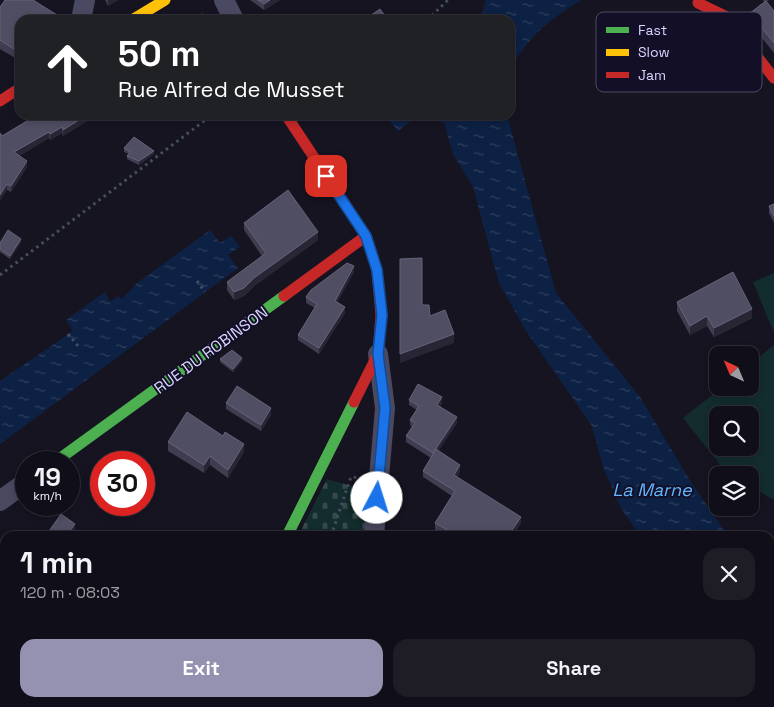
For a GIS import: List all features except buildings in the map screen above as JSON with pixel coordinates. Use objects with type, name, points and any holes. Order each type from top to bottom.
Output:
[{"type":"street","points":[[82,15],[85,0]]},
{"type":"street","points":[[140,15],[165,0]]},
{"type":"street","points":[[224,0],[232,15]]},
{"type":"street","points":[[698,3],[717,12]]},
{"type":"street","points":[[762,63],[774,78]]},
{"type":"street","points":[[0,101],[15,91]]},
{"type":"street","points":[[289,120],[366,236],[377,270],[382,315],[378,354],[385,408],[376,531]]},
{"type":"street","name":"RUE DU ROBINSON","points":[[71,451],[366,236]]},
{"type":"street","points":[[290,531],[378,354]]},
{"type":"street","points":[[0,501],[15,490]]},
{"type":"path","points":[[432,15],[448,0]]},
{"type":"path","points":[[0,275],[205,120]]},
{"type":"path","points":[[197,280],[205,292]]},
{"type":"path","points":[[68,334],[78,346]]},
{"type":"path","points":[[333,531],[351,477],[379,481]]},
{"type":"green space","points":[[774,273],[774,333],[753,282]]},
{"type":"green space","points":[[774,345],[774,500],[759,491],[759,466],[721,466],[713,456],[759,456],[759,406],[709,406],[709,451],[683,418],[711,396],[759,396],[759,357]]},
{"type":"green space","points":[[327,479],[372,492],[366,531],[301,531]]},
{"type":"water","points":[[486,0],[581,0],[541,29],[525,46],[515,62],[515,15],[482,15]]},
{"type":"water","name":"La Marne","points":[[389,120],[412,120],[398,131]]},
{"type":"water","name":"La Marne","points":[[432,120],[508,120],[556,293],[640,397],[689,479],[709,508],[709,516],[714,516],[725,531],[637,531],[621,508],[603,467],[592,426],[526,331],[499,283],[473,187],[453,154],[444,123]]},
{"type":"water","points":[[210,230],[220,243],[231,236],[240,247],[228,255],[238,268],[0,444],[0,381],[73,331],[66,320],[105,292],[110,302],[118,296],[122,299],[137,283]]},
{"type":"traffic: fast","points":[[70,451],[284,296]]},
{"type":"traffic: fast","points":[[290,531],[354,402]]},
{"type":"traffic: slow","points":[[140,15],[165,0]]},
{"type":"traffic: jam","points":[[698,3],[717,12]]},
{"type":"traffic: jam","points":[[762,63],[774,78]]},
{"type":"traffic: jam","points":[[0,101],[15,91]]},
{"type":"traffic: jam","points":[[289,120],[366,236],[377,270],[381,315],[378,354],[354,402]]},
{"type":"traffic: jam","points":[[284,296],[366,236]]},
{"type":"route","points":[[326,176],[366,236],[377,270],[382,315],[378,354],[385,408],[377,498]]}]
